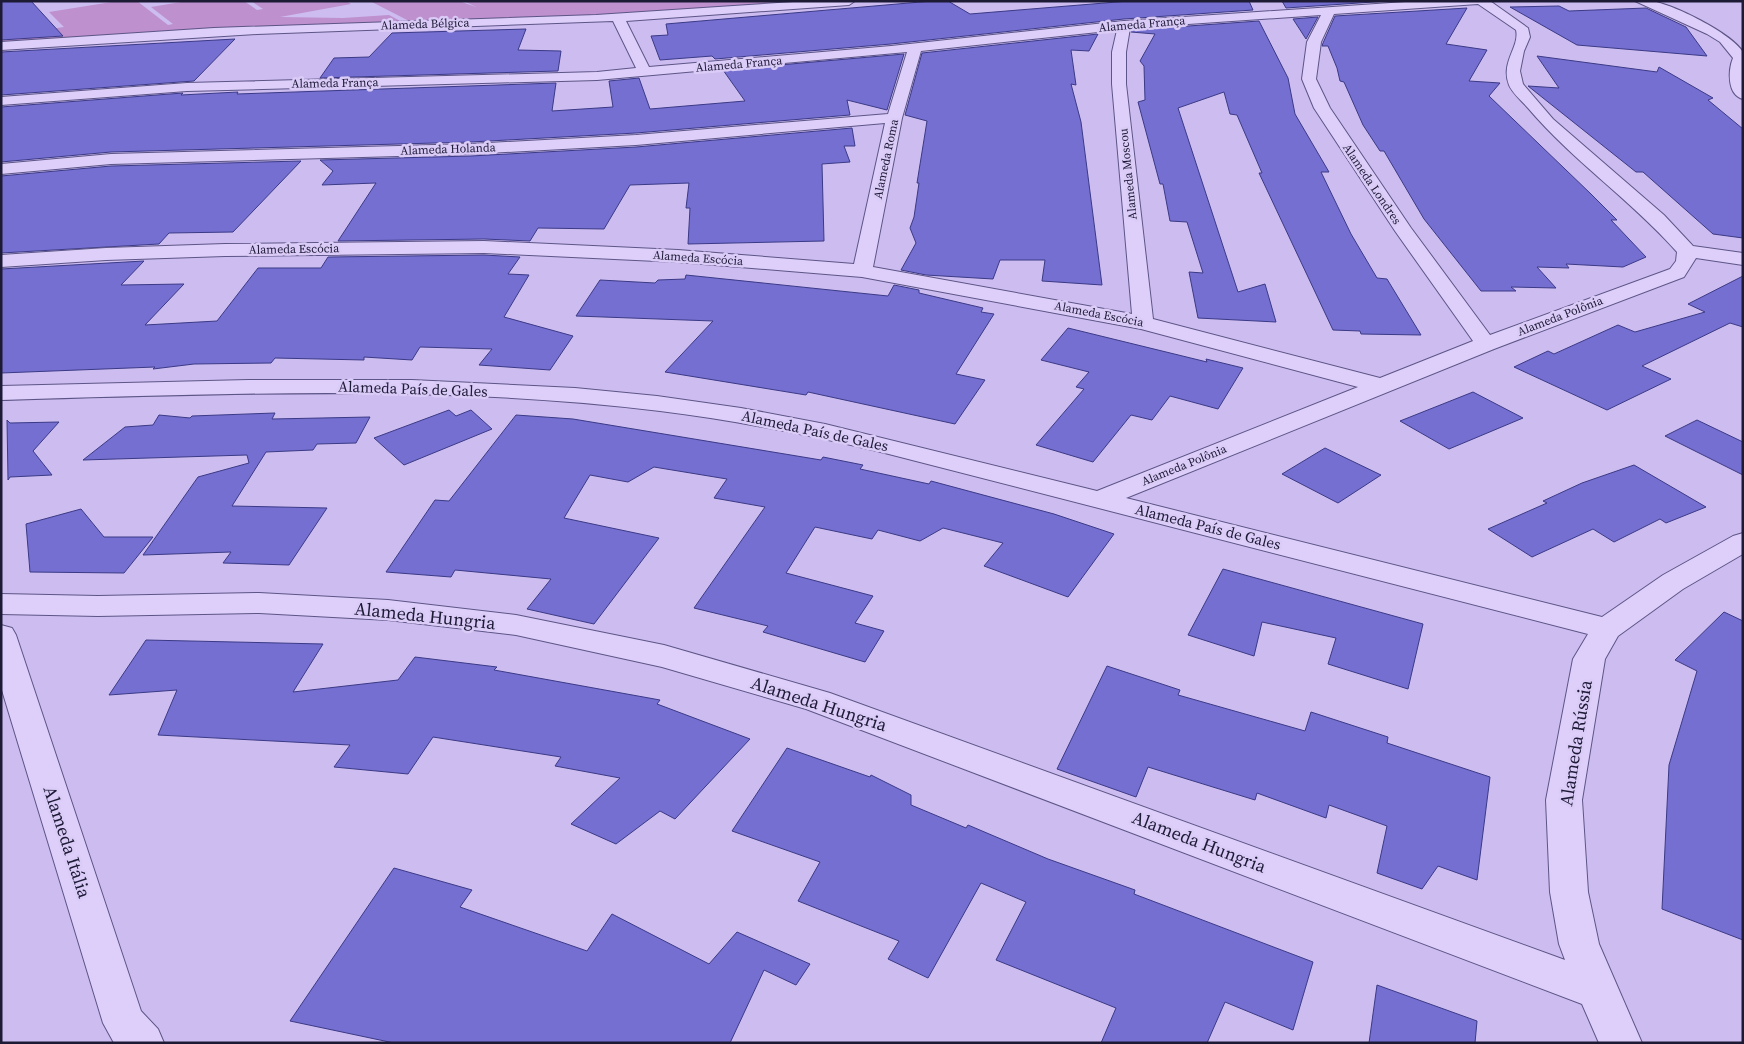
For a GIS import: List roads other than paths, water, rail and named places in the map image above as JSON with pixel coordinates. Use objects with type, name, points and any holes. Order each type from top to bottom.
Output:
[{"type":"street","name":"Alameda Bélgica","points":[[1,46],[238,31],[618,18],[756,10],[849,1]]},
{"type":"street","name":"Alameda França","points":[[1,101],[187,87],[539,78],[645,72],[915,48],[1124,25],[1476,1]]},
{"type":"street","points":[[1482,1],[1522,28],[1524,37],[1517,51],[1513,71],[1516,85],[1548,122],[1658,219],[1687,251],[1743,260]]},
{"type":"street","points":[[1641,1],[1726,40],[1738,50],[1740,58],[1735,78],[1743,95]]},
{"type":"street","name":"Alameda Londres","points":[[1330,10],[1314,42],[1309,79],[1322,108],[1404,231],[1486,344]]},
{"type":"street","points":[[618,18],[645,72]]},
{"type":"street","name":"Alameda Moscou","points":[[1124,25],[1119,52],[1119,84],[1143,323]]},
{"type":"street","name":"Alameda Roma","points":[[862,271],[894,118],[915,48]]},
{"type":"street","name":"Alameda Holanda","points":[[1,169],[111,159],[471,149],[597,142],[894,118]]},
{"type":"street","name":"Alameda Escócia","points":[[1,261],[106,254],[225,250],[484,247],[678,256],[862,271],[1143,323],[1382,386]]},
{"type":"street","name":"Alameda Polônia","points":[[1100,499],[1486,344],[1677,273],[1686,261],[1687,251]]},
{"type":"street","name":"Alameda País de Gales","points":[[1,393],[293,386],[468,390],[656,403],[774,420],[880,444],[1100,499],[1607,629]]},
{"type":"street","name":"Alameda Rússia","points":[[1621,1043],[1597,991],[1579,944],[1569,892],[1564,800],[1589,659],[1607,629],[1673,582],[1743,542]]},
{"type":"street","name":"Alameda Hungria","points":[[1,604],[98,606],[259,603],[388,610],[516,625],[664,656],[818,701],[1597,991]]},
{"type":"street","name":"Alameda Itália","points":[[1,635],[124,1023],[143,1043]]}]
